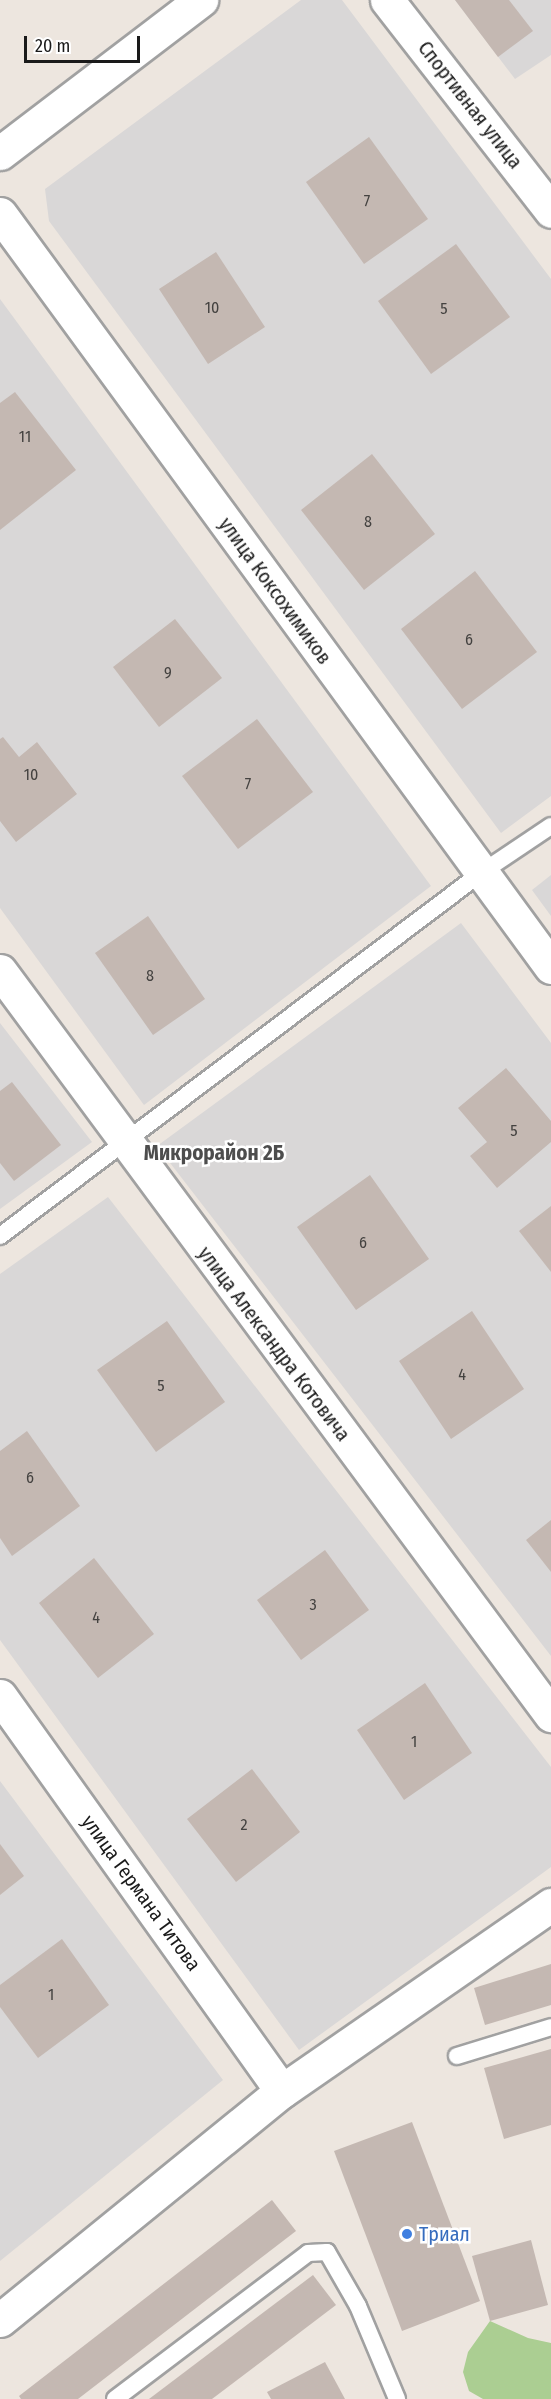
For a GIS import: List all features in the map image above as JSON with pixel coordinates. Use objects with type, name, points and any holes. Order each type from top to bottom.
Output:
[{"type":"street","points":[[0,153],[201,0]]},
{"type":"street","name":"Спортивная улица","points":[[387,0],[551,211]]},
{"type":"street","name":"улица Коксохимиков","points":[[0,214],[551,967]]},
{"type":"street","name":"улица Александра Котовича","points":[[0,971],[125,1143],[551,1715]]},
{"type":"street","name":"улица Германа Титова","points":[[0,1696],[282,2091]]},
{"type":"street","points":[[0,2320],[282,2091],[551,1905]]},
{"type":"lane","points":[[0,1236],[481,873],[551,826]]},
{"type":"lane","points":[[457,2056],[551,2028]]},
{"type":"lane","points":[[115,2399],[309,2253],[327,2252],[358,2306],[397,2399]]},
{"type":"shaded area","points":[[301,0],[342,0],[551,279],[551,796],[501,833],[49,221],[45,189]]},
{"type":"shaded area","points":[[455,0],[551,0],[551,55],[515,79]]},
{"type":"shaded area","points":[[0,299],[431,886],[144,1105],[0,908]]},
{"type":"shaded area","points":[[551,875],[551,916],[532,890]]},
{"type":"shaded area","points":[[461,923],[551,1043],[551,1656],[157,1146]]},
{"type":"shaded area","points":[[0,1023],[92,1142],[0,1209]]},
{"type":"shaded area","points":[[108,1197],[551,1767],[551,1867],[299,2050],[0,1640],[0,1274]]},
{"type":"shaded area","points":[[0,1781],[223,2080],[0,2261]]},
{"type":"green space","points":[[490,2321],[528,2338],[551,2343],[551,2399],[483,2399],[469,2391],[463,2372],[468,2352]]},
{"type":"building","points":[[455,0],[509,0],[533,31],[498,57]]},
{"type":"building","points":[[369,137],[428,219],[364,264],[306,182]]},
{"type":"building","points":[[456,244],[510,317],[431,374],[378,301]]},
{"type":"building","points":[[216,252],[265,327],[208,364],[159,289]]},
{"type":"building","points":[[15,392],[76,470],[0,530],[0,403]]},
{"type":"building","points":[[372,454],[435,534],[364,590],[301,510]]},
{"type":"building","points":[[475,571],[537,652],[462,709],[401,629]]},
{"type":"building","points":[[175,619],[222,678],[159,727],[113,667]]},
{"type":"building","points":[[257,719],[313,792],[238,849],[182,776]]},
{"type":"building","points":[[3,737],[19,757],[37,742],[77,794],[16,842],[0,821],[0,739]]},
{"type":"building","points":[[148,916],[205,999],[153,1035],[95,953]]},
{"type":"building","points":[[506,1068],[551,1121],[551,1142],[497,1188],[470,1156],[487,1142],[458,1108]]},
{"type":"building","points":[[12,1082],[61,1145],[14,1181],[0,1163],[0,1091]]},
{"type":"building","points":[[370,1175],[429,1259],[356,1310],[297,1227]]},
{"type":"building","points":[[551,1206],[551,1272],[519,1231]]},
{"type":"building","points":[[472,1311],[524,1389],[451,1439],[399,1361]]},
{"type":"building","points":[[167,1321],[225,1402],[156,1452],[97,1370]]},
{"type":"building","points":[[27,1431],[80,1506],[12,1556],[0,1538],[0,1451]]},
{"type":"building","points":[[551,1520],[551,1572],[526,1540]]},
{"type":"building","points":[[325,1550],[369,1610],[301,1660],[257,1600]]},
{"type":"building","points":[[94,1558],[154,1634],[98,1678],[39,1603]]},
{"type":"building","points":[[425,1683],[472,1753],[404,1800],[357,1730]]},
{"type":"building","points":[[252,1769],[300,1832],[236,1882],[187,1819]]},
{"type":"building","points":[[0,1844],[24,1876],[0,1895]]},
{"type":"building","points":[[62,1939],[109,2005],[38,2058],[0,2007],[0,1985]]},
{"type":"building","points":[[551,1964],[551,2005],[485,2025],[474,1988]]},
{"type":"building","points":[[551,2049],[551,2125],[504,2139],[484,2068]]},
{"type":"building","points":[[412,2122],[480,2301],[402,2331],[334,2151]]},
{"type":"building","points":[[272,2200],[296,2231],[78,2399],[21,2399],[19,2396]]},
{"type":"building","points":[[531,2240],[548,2305],[490,2321],[472,2256]]},
{"type":"building","points":[[313,2275],[336,2305],[212,2399],[149,2399]]},
{"type":"building","points":[[325,2362],[345,2399],[271,2399],[267,2392]]},
{"type":"place","name":"Триал","points":[[407,2234]]},
{"type":"district","name":"Микрорайон 2Б","points":[[214,1153]]}]
